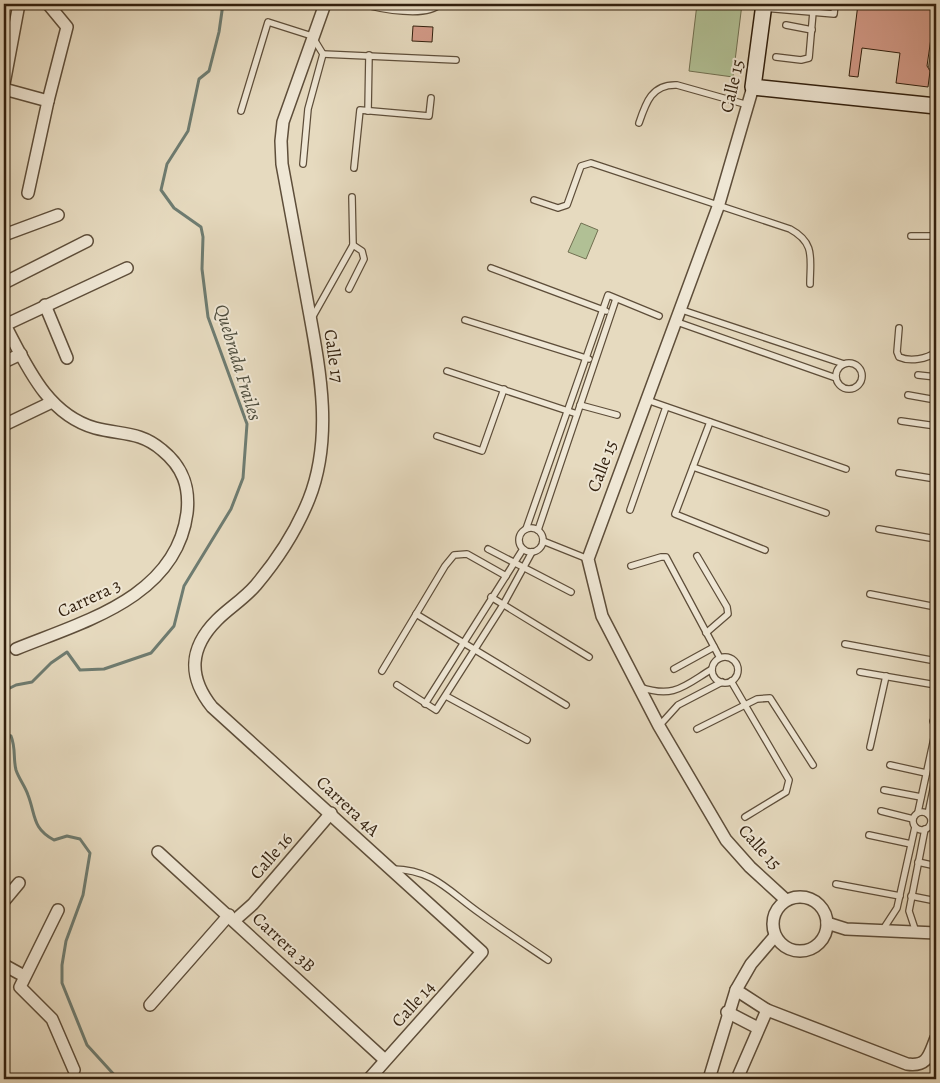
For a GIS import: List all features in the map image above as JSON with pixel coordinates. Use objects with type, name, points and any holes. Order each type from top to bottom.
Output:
[{"type":"main road","name":"Calle 15","points":[[754,87],[764,6]]},
{"type":"main road","points":[[754,87],[936,106]]},
{"type":"street","points":[[4,84],[19,4]]},
{"type":"street","points":[[28,193],[48,101],[67,27],[48,4]]},
{"type":"street","name":"Calle 17","points":[[196,682],[195,668],[199,644],[217,619],[258,583],[290,536],[310,496],[318,468],[324,414],[311,320],[282,164],[281,141],[283,122],[312,36],[325,4]]},
{"type":"street","name":"Calle 15","points":[[754,87],[718,207],[682,310],[588,559],[602,616],[659,726],[726,840],[750,867],[786,900]]},
{"type":"street","points":[[4,89],[48,101]]},
{"type":"street","points":[[4,235],[58,215]]},
{"type":"street","points":[[4,283],[87,241]]},
{"type":"street","points":[[4,324],[127,268]]},
{"type":"street","points":[[45,305],[67,358]]},
{"type":"street","name":"Carrera 3","points":[[4,324],[39,386],[52,402],[68,416],[82,423],[97,429],[135,435],[152,443],[168,454],[184,477],[188,497],[186,518],[181,538],[171,557],[158,574],[140,592],[113,609],[16,649]]},
{"type":"street","points":[[4,362],[21,354]]},
{"type":"street","points":[[4,425],[52,402]]},
{"type":"street","name":"Carrera 4A","points":[[196,682],[200,692],[212,707],[482,952]]},
{"type":"street","name":"Calle 16","points":[[150,1005],[232,918],[253,904],[331,814]]},
{"type":"street","name":"Carrera 3B","points":[[158,852],[386,1060]]},
{"type":"street","points":[[4,901],[19,883]]},
{"type":"street","points":[[802,897],[822,908],[827,923],[822,939],[810,950],[802,952],[786,948],[775,936],[773,928],[775,912],[786,900],[802,897]]},
{"type":"street","points":[[58,910],[51,928],[24,976],[20,987],[52,1019],[74,1070]]},
{"type":"street","points":[[827,923],[846,929],[936,933]]},
{"type":"street","points":[[709,1079],[727,1012],[736,990],[751,964],[775,936]]},
{"type":"street","name":"Calle 14","points":[[369,1079],[482,952]]},
{"type":"street","points":[[4,965],[24,976]]},
{"type":"street","points":[[736,990],[767,1010],[907,1064],[918,1066],[923,1063],[929,1055],[936,1038]]},
{"type":"street","points":[[737,1079],[767,1010]]},
{"type":"street","points":[[727,1012],[758,1028]]},
{"type":"lane","points":[[363,4],[430,10],[440,4]]},
{"type":"lane","points":[[764,6],[798,7],[813,12],[834,14],[835,4]]},
{"type":"lane","points":[[776,57],[801,60],[809,58],[813,12]]},
{"type":"lane","points":[[241,111],[268,22],[312,36],[324,54],[308,110],[303,164]]},
{"type":"lane","points":[[786,26],[812,30]]},
{"type":"lane","points":[[936,39],[932,67],[936,71]]},
{"type":"lane","points":[[324,54],[456,60]]},
{"type":"lane","points":[[368,111],[369,56]]},
{"type":"lane","points":[[639,123],[647,99],[659,87],[667,85],[677,85],[748,105]]},
{"type":"lane","points":[[354,168],[360,110],[429,116],[430,98]]},
{"type":"lane","points":[[534,200],[558,208],[567,205],[581,166],[591,163],[718,207],[790,229],[802,236],[810,248],[810,284]]},
{"type":"lane","points":[[311,320],[353,246],[355,239],[352,197]]},
{"type":"lane","points":[[911,236],[936,236]]},
{"type":"lane","points":[[349,289],[364,259],[362,250],[353,246]]},
{"type":"lane","points":[[491,268],[611,313]]},
{"type":"lane","points":[[523,549],[519,538],[526,529],[608,295],[659,316]]},
{"type":"lane","points":[[588,559],[543,541],[538,530],[616,299]]},
{"type":"lane","points":[[677,322],[836,378],[844,388],[856,387],[860,382],[862,376],[856,365],[844,364],[682,310]]},
{"type":"lane","points":[[465,320],[594,361]]},
{"type":"lane","points":[[899,328],[897,352],[899,357],[904,360],[919,359],[936,352]]},
{"type":"lane","points":[[836,378],[839,367],[844,364]]},
{"type":"lane","points":[[447,370],[577,414]]},
{"type":"lane","points":[[918,375],[936,377]]},
{"type":"lane","points":[[437,436],[482,451],[504,388]]},
{"type":"lane","points":[[908,395],[936,400]]},
{"type":"lane","points":[[647,400],[846,469]]},
{"type":"lane","points":[[580,405],[617,415]]},
{"type":"lane","points":[[630,510],[666,406]]},
{"type":"lane","points":[[901,421],[936,426]]},
{"type":"lane","points":[[710,422],[675,514],[765,550]]},
{"type":"lane","points":[[693,467],[826,513]]},
{"type":"lane","points":[[899,473],[936,479]]},
{"type":"lane","points":[[526,529],[538,530]]},
{"type":"lane","points":[[879,529],[936,539]]},
{"type":"lane","points":[[523,549],[532,552],[539,549],[543,541]]},
{"type":"lane","points":[[488,549],[571,592]]},
{"type":"lane","points":[[425,704],[523,549]]},
{"type":"lane","points":[[397,685],[436,710],[503,605],[525,568],[532,552]]},
{"type":"lane","points":[[382,671],[447,562],[454,555],[466,554],[506,576]]},
{"type":"lane","points":[[697,556],[727,608],[728,614],[706,633]]},
{"type":"lane","points":[[631,566],[661,557],[666,558],[720,658]]},
{"type":"lane","points":[[870,594],[936,607]]},
{"type":"lane","points":[[491,597],[589,657]]},
{"type":"lane","points":[[416,614],[566,705]]},
{"type":"lane","points":[[845,644],[936,662]]},
{"type":"lane","points":[[674,670],[714,647]]},
{"type":"lane","points":[[638,686],[659,693],[670,692],[712,669],[720,658]]},
{"type":"lane","points":[[659,726],[678,705],[722,682],[731,681],[738,671],[735,662],[728,658],[720,658]]},
{"type":"lane","points":[[712,669],[715,677],[722,682]]},
{"type":"lane","points":[[860,672],[936,685]]},
{"type":"lane","points":[[870,747],[886,676]]},
{"type":"lane","points":[[731,681],[789,780],[786,792],[746,817]]},
{"type":"lane","points":[[446,696],[527,740]]},
{"type":"lane","points":[[697,729],[763,697],[770,698],[813,765]]},
{"type":"lane","points":[[882,932],[897,908],[900,896],[915,827],[913,819],[918,812],[936,729],[933,722],[936,715]]},
{"type":"lane","points":[[890,765],[926,773]]},
{"type":"lane","points":[[916,933],[909,911],[925,829],[930,823],[928,814],[936,776]]},
{"type":"lane","points":[[884,790],[921,797]]},
{"type":"lane","points":[[881,812],[913,819]]},
{"type":"lane","points":[[918,812],[928,814]]},
{"type":"lane","points":[[915,827],[925,829]]},
{"type":"lane","points":[[869,834],[911,844]]},
{"type":"lane","points":[[918,862],[936,866]]},
{"type":"lane","points":[[391,869],[412,870],[436,880],[480,914],[548,960]]},
{"type":"lane","points":[[836,884],[900,896]]},
{"type":"lane","points":[[911,896],[936,901]]},
{"type":"green space","points":[[697,4],[742,4],[733,77],[689,71]]},
{"type":"green space","points":[[581,223],[598,230],[586,259],[568,252]]},
{"type":"building","points":[[858,4],[936,4],[934,35],[931,38],[927,66],[930,71],[928,87],[896,83],[900,53],[862,48],[858,77],[849,76]]},
{"type":"building","points":[[413,26],[433,27],[432,42],[412,41]]},
{"type":"waterway","name":"Quebrada Frailes","points":[[4,691],[16,685],[32,682],[51,663],[67,652],[80,670],[104,669],[151,653],[174,626],[184,586],[231,509],[243,478],[247,424],[208,317],[202,269],[203,237],[201,227],[174,208],[161,190],[167,164],[188,131],[199,79],[209,71],[219,32],[223,4]]},
{"type":"waterway","name":"Quebrada Frailes","points":[[4,734],[11,736],[16,770],[31,802],[38,826],[54,840],[67,836],[80,839],[90,853],[83,895],[66,941],[62,965],[62,983],[87,1045],[118,1079]]}]
